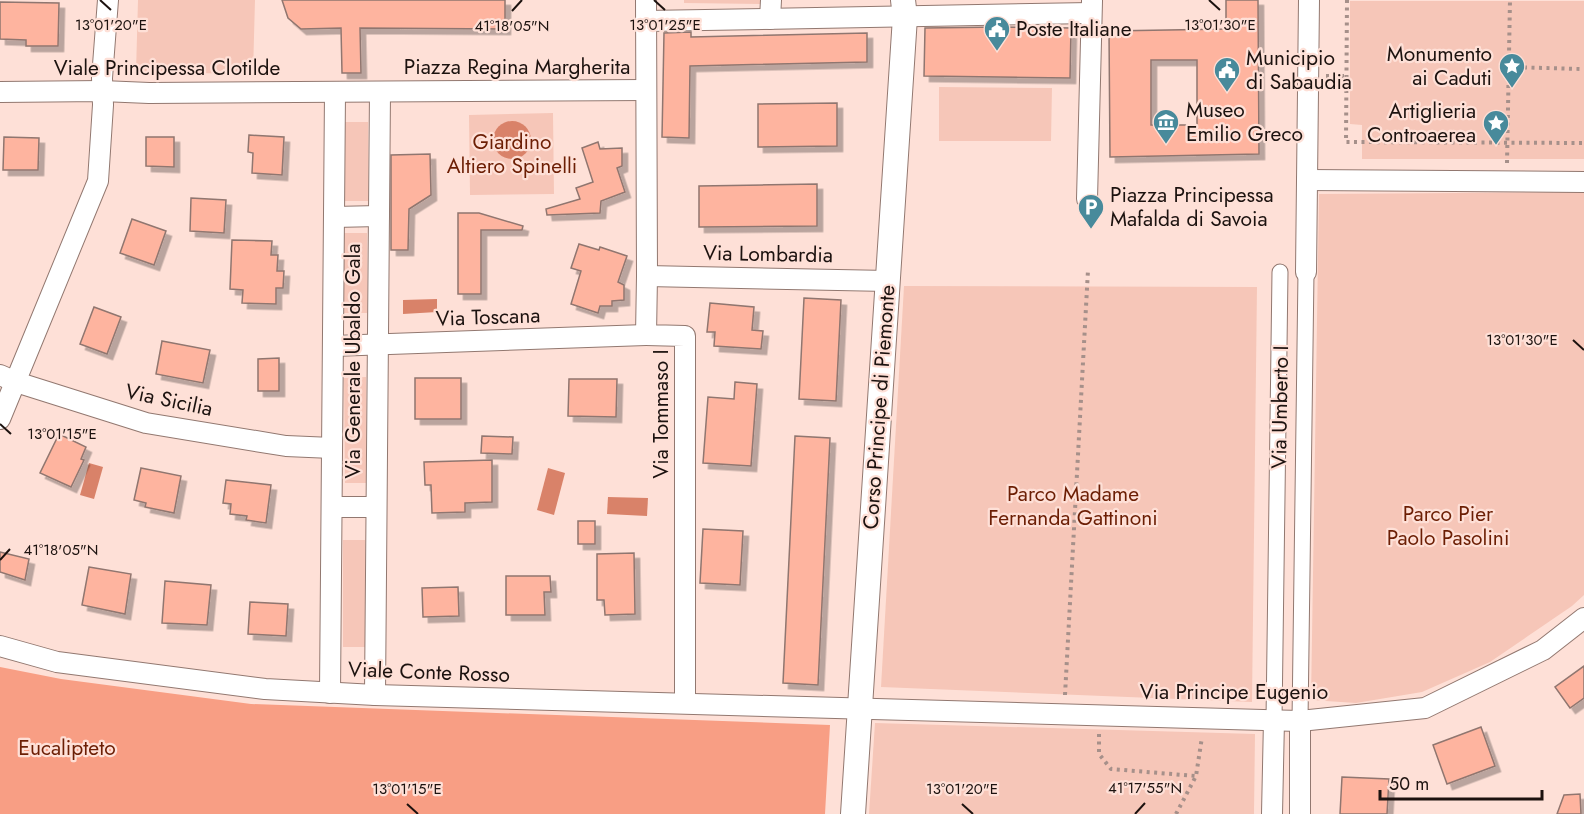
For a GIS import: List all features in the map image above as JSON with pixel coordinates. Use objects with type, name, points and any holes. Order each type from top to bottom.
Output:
[{"type":"street","points":[[0,420],[8,378],[98,182],[108,0]]},
{"type":"street","name":"Piazza Regina Margherita","points":[[335,93],[646,90],[646,0]]},
{"type":"street","name":"Via Umberto I","points":[[1300,814],[1309,0]]},
{"type":"street","points":[[646,21],[771,9],[1092,7],[1087,199]]},
{"type":"street","name":"Corso Principe di Piemonte","points":[[853,814],[904,8]]},
{"type":"street","name":"Via Tommaso I","points":[[646,90],[645,335],[685,336],[685,703]]},
{"type":"street","name":"Viale Principessa Clotilde","points":[[0,92],[335,93]]},
{"type":"street","name":"Via Generale Ubaldo Gala","points":[[375,696],[380,92]]},
{"type":"street","name":"Via Generale Ubaldo Gala","points":[[330,693],[335,93]]},
{"type":"street","points":[[1307,180],[1584,182]]},
{"type":"street","name":"Via Generale Ubaldo Gala","points":[[334,217],[379,216]]},
{"type":"street","name":"Via Umberto I","points":[[1272,814],[1280,272]]},
{"type":"street","name":"Via Lombardia","points":[[647,276],[888,281]]},
{"type":"street","name":"Via Toscana","points":[[333,346],[645,335]]},
{"type":"street","name":"Via Sicilia","points":[[8,378],[146,423],[285,446],[332,448]]},
{"type":"street","name":"Via Generale Ubaldo Gala","points":[[332,507],[376,507]]},
{"type":"street","name":"Via Principe Eugenio","points":[[860,708],[1300,721],[1425,708],[1543,650],[1584,618]]},
{"type":"street","name":"Viale Conte Rosso","points":[[0,646],[57,662],[265,689],[375,696],[860,708]]},
{"type":"path","points":[[1347,0],[1346,141],[1584,142]]},
{"type":"path","points":[[1507,164],[1510,0]]},
{"type":"path","points":[[1509,67],[1581,69]]},
{"type":"path","points":[[1317,76],[1347,75]]},
{"type":"path","points":[[1064,714],[1088,270]]},
{"type":"path","points":[[1100,715],[1099,754],[1111,769],[1196,777]]},
{"type":"path","points":[[1176,814],[1196,777],[1205,717]]},
{"type":"green space","points":[[138,0],[255,0],[253,74],[136,72]]},
{"type":"green space","points":[[684,0],[761,0],[761,4],[684,3]]},
{"type":"green space","points":[[1350,1],[1584,1],[1584,159],[1362,159],[1362,125],[1350,124]]},
{"type":"green space","points":[[939,87],[1052,88],[1051,141],[939,141]]},
{"type":"green space","name":"Giardino Altiero Spinelli","points":[[553,113],[554,194],[470,195],[469,115]]},
{"type":"green space","points":[[345,122],[368,122],[368,201],[344,201]]},
{"type":"green space","name":"Parco Pier Paolo Pasolini","points":[[1584,192],[1584,595],[1572,606],[1490,662],[1422,692],[1356,703],[1311,700],[1319,194]]},
{"type":"green space","points":[[344,233],[367,233],[367,313],[343,313]]},
{"type":"green space","name":"Parco Madame Fernanda Gattinoni","points":[[904,286],[1257,287],[1252,702],[881,687]]},
{"type":"green space","points":[[366,377],[366,483],[345,483],[344,378]]},
{"type":"green space","points":[[343,540],[365,540],[365,647],[343,647]]},
{"type":"green space","name":"Eucalipteto","points":[[0,667],[61,679],[251,704],[830,725],[825,814],[0,814]]},
{"type":"green space","points":[[875,723],[1255,734],[1254,814],[869,814]]},
{"type":"shaded area","points":[[512,121],[526,126],[531,140],[526,154],[512,159],[498,154],[493,140],[498,126]]},
{"type":"shaded area","points":[[437,299],[437,312],[403,314],[403,300]]},
{"type":"shaded area","points":[[89,463],[103,467],[94,499],[80,495]]},
{"type":"shaded area","points":[[548,468],[565,473],[554,515],[537,510]]},
{"type":"shaded area","points":[[608,497],[648,498],[647,516],[607,514]]},
{"type":"building","points":[[282,0],[505,0],[505,29],[360,28],[361,73],[342,73],[341,28],[301,29],[288,18]]},
{"type":"building","name":"Municipio di Sabaudia","points":[[1226,0],[1258,0],[1259,154],[1110,157],[1109,31],[1226,29]],"holes":[[[1151,60],[1197,60],[1197,125],[1151,125]]]},
{"type":"building","points":[[0,2],[59,3],[58,46],[26,46],[26,40],[0,39]]},
{"type":"building","name":"Poste Italiane","points":[[925,28],[1071,28],[1070,78],[924,76]]},
{"type":"building","points":[[691,32],[691,37],[867,33],[867,62],[690,66],[689,138],[662,137],[664,33]]},
{"type":"building","points":[[837,103],[837,146],[758,147],[758,104]]},
{"type":"building","points":[[249,135],[284,137],[282,175],[252,173],[253,153],[248,152]]},
{"type":"building","points":[[4,137],[39,138],[38,170],[3,170]]},
{"type":"building","points":[[146,137],[174,137],[174,167],[146,166]]},
{"type":"building","points":[[598,142],[600,149],[622,148],[622,166],[617,168],[625,192],[601,201],[600,213],[547,215],[546,209],[580,199],[576,188],[593,182],[582,148]]},
{"type":"building","points":[[430,154],[431,195],[409,209],[408,250],[391,250],[391,155]]},
{"type":"building","points":[[817,184],[817,226],[699,227],[699,186]]},
{"type":"building","points":[[191,198],[226,200],[224,233],[190,231]]},
{"type":"building","points":[[458,213],[479,213],[523,226],[522,230],[481,230],[481,294],[458,294]]},
{"type":"building","points":[[132,219],[166,231],[154,265],[120,253]]},
{"type":"building","points":[[232,240],[272,241],[271,255],[278,255],[277,271],[284,271],[283,288],[276,288],[276,304],[242,303],[243,290],[230,289]]},
{"type":"building","points":[[579,244],[599,250],[600,247],[627,256],[618,282],[624,285],[624,300],[612,301],[612,306],[600,306],[598,313],[571,304],[581,271],[571,268]]},
{"type":"building","points":[[804,298],[841,300],[836,401],[799,399]]},
{"type":"building","points":[[710,303],[754,307],[752,330],[763,331],[761,349],[714,346],[715,332],[707,332]]},
{"type":"building","points":[[94,307],[121,317],[107,354],[80,344]]},
{"type":"building","points":[[162,341],[210,350],[203,383],[156,374]]},
{"type":"building","points":[[279,358],[279,391],[258,391],[258,359]]},
{"type":"building","points":[[415,378],[461,378],[461,419],[415,419]]},
{"type":"building","points":[[569,379],[617,379],[616,417],[568,416]]},
{"type":"building","points":[[735,382],[757,384],[751,466],[703,463],[708,397],[734,399]]},
{"type":"building","points":[[59,434],[86,447],[81,459],[84,460],[71,487],[40,473]]},
{"type":"building","points":[[482,436],[513,437],[512,454],[481,453]]},
{"type":"building","points":[[795,436],[830,438],[818,685],[783,683]]},
{"type":"building","points":[[492,460],[492,502],[465,503],[465,512],[432,513],[431,485],[425,485],[424,462]]},
{"type":"building","points":[[141,468],[181,476],[174,513],[145,507],[146,503],[134,500]]},
{"type":"building","points":[[226,480],[271,485],[266,523],[246,520],[247,516],[230,514],[231,504],[223,503]]},
{"type":"building","points":[[578,521],[595,521],[595,544],[578,544]]},
{"type":"building","points":[[703,529],[743,531],[740,585],[700,583]]},
{"type":"building","points":[[0,552],[29,559],[25,580],[0,572]]},
{"type":"building","points":[[634,553],[635,614],[605,615],[604,600],[597,600],[597,554]]},
{"type":"building","points":[[89,567],[131,574],[125,614],[82,605]]},
{"type":"building","points":[[506,576],[550,576],[551,592],[544,592],[545,615],[506,615]]},
{"type":"building","points":[[165,581],[211,585],[207,625],[162,623]]},
{"type":"building","points":[[458,587],[459,616],[423,617],[422,588]]},
{"type":"building","points":[[250,602],[288,604],[286,636],[248,634]]},
{"type":"building","points":[[1584,666],[1584,698],[1570,708],[1555,687]]},
{"type":"building","points":[[1481,727],[1495,766],[1447,784],[1433,745]]},
{"type":"building","points":[[1342,777],[1389,779],[1387,814],[1340,814]]},
{"type":"building","points":[[1580,794],[1581,814],[1557,814],[1564,795]]},
{"type":"place","name":"Poste Italiane","points":[[997,52]]},
{"type":"place","name":"Monumento ai Caduti","points":[[1512,89]]},
{"type":"place","name":"Municipio di Sabaudia","points":[[1227,93]]},
{"type":"place","name":"Museo Emilio Greco","points":[[1166,145]]},
{"type":"place","name":"Artiglieria Controaerea","points":[[1496,146]]},
{"type":"place","name":"Piazza Principessa Mafalda di Savoia","points":[[1091,230]]}]
